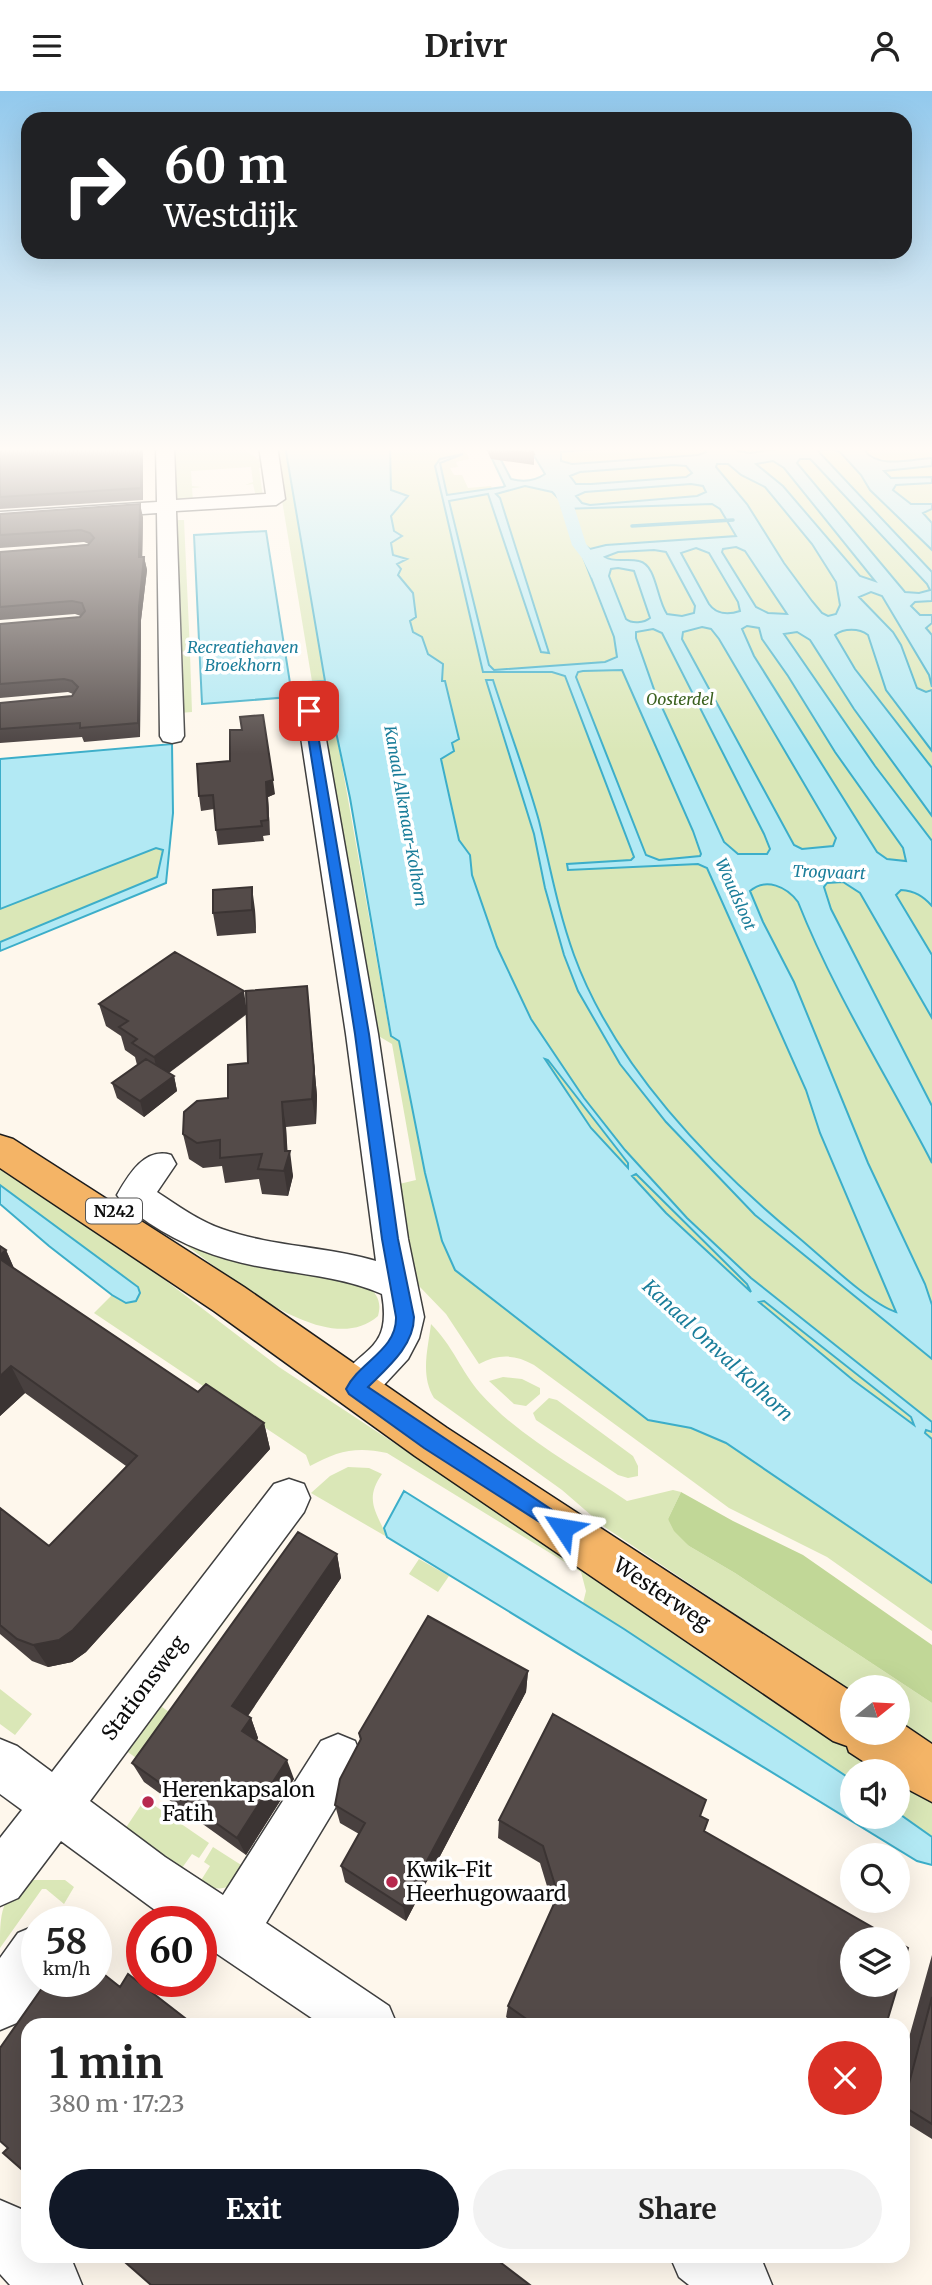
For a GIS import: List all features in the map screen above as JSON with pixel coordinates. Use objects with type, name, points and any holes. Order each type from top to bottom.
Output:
[{"type":"main road","name":"Westerweg","points":[[0,1122],[229,1299],[355,1389],[840,1713]]},
{"type":"main road","name":"Westerweg","points":[[0,1149],[229,1299]]},
{"type":"main road","points":[[887,1745],[932,1775]]},
{"type":"street","points":[[168,548],[172,736]]},
{"type":"street","points":[[309,711],[405,1317],[401,1337],[355,1389]]},
{"type":"street","points":[[159,1164],[135,1195],[176,1222],[222,1244],[372,1273],[400,1286]]},
{"type":"street","name":"Stationsweg","points":[[0,1880],[289,1498]]},
{"type":"street","points":[[231,1931],[338,1758]]},
{"type":"street","points":[[0,1763],[56,1803],[147,1875],[360,2018]]},
{"type":"street","points":[[0,2003],[21,1974]]},
{"type":"street","points":[[0,2230],[21,2253]]},
{"type":"street","points":[[31,2263],[51,2285]]},
{"type":"street","points":[[711,2263],[741,2285]]},
{"type":"green space","points":[[174,548],[185,548],[190,651],[178,652]]},
{"type":"green space","points":[[290,548],[303,548],[389,1029],[391,1036],[399,1041],[425,1173],[442,1241],[648,1420],[691,1428],[726,1443],[932,1583],[932,1631],[827,1557],[729,1508],[534,1365],[506,1357],[493,1358],[479,1364],[446,1314],[419,1286],[399,1235],[395,1185],[416,1180],[392,1044],[370,1031]]},
{"type":"green space","name":"Oosterdel","points":[[388,548],[932,548],[932,1445],[903,1426],[676,1232],[546,1078],[460,909]]},
{"type":"green space","points":[[190,654],[192,712],[179,713],[178,655]]},
{"type":"green space","points":[[156,848],[163,850],[157,877],[0,942],[0,909]]},
{"type":"green space","points":[[0,1159],[93,1225],[279,1367],[840,1737],[840,1745],[852,1745],[873,1759],[840,1759],[840,1772],[583,1603],[586,1591],[581,1572],[387,1453],[347,1451],[310,1466],[306,1455],[94,1313],[112,1295],[123,1302],[138,1287],[0,1185]]},
{"type":"green space","points":[[180,1241],[209,1252],[366,1283],[378,1298],[378,1316],[356,1327],[331,1328],[304,1321],[249,1290]]},
{"type":"green space","points":[[431,1324],[480,1393],[496,1409],[531,1438],[627,1501],[673,1490],[681,1492],[668,1519],[689,1546],[735,1573],[890,1675],[840,1675],[840,1684],[606,1528],[562,1490],[434,1398],[427,1380]]},
{"type":"green space","points":[[503,1377],[522,1379],[540,1388],[540,1394],[526,1406],[514,1404],[489,1381]]},
{"type":"green space","points":[[549,1398],[557,1400],[633,1456],[638,1466],[638,1476],[628,1478],[618,1475],[536,1420],[533,1413]]},
{"type":"green space","points":[[348,1467],[369,1468],[382,1474],[373,1499],[387,1537],[311,1493],[330,1476]]},
{"type":"green space","points":[[681,1492],[803,1555],[932,1645],[932,1703],[910,1688],[910,1675],[890,1675],[735,1573],[689,1546],[674,1531],[668,1519]]},
{"type":"green space","points":[[272,1539],[281,1545],[162,1707],[172,1714],[139,1760],[118,1745]]},
{"type":"green space","points":[[419,1559],[449,1576],[438,1592],[409,1574]]},
{"type":"green space","points":[[910,1688],[932,1703],[932,1745],[910,1730]]},
{"type":"green space","points":[[0,1689],[32,1714],[15,1735],[0,1724]]},
{"type":"green space","points":[[910,1784],[932,1798],[932,1837],[910,1821]]},
{"type":"green space","points":[[145,1799],[209,1843],[199,1858],[192,1854],[182,1868],[125,1829]]},
{"type":"green space","points":[[213,1847],[249,1870],[226,1887],[215,1888],[200,1882],[210,1866],[204,1862]]},
{"type":"green space","points":[[31,1880],[65,1880],[74,1887],[64,1904],[46,1889],[42,1889],[30,1906],[21,1906],[21,1918],[0,1948],[0,1926],[4,1907],[21,1885]]},
{"type":"water","points":[[195,548],[269,548],[290,683],[325,681],[302,548],[392,548],[393,555],[407,559],[397,564],[401,569],[398,575],[413,593],[416,617],[410,621],[413,632],[422,637],[428,654],[443,664],[442,681],[445,681],[459,739],[452,743],[454,751],[441,759],[459,840],[470,855],[472,875],[497,947],[531,1019],[584,1098],[625,1150],[687,1218],[751,1278],[932,1422],[932,1432],[926,1430],[925,1433],[932,1439],[932,1583],[726,1443],[691,1428],[648,1420],[455,1270],[442,1241],[425,1173],[399,1041],[391,1036],[350,798],[328,694],[202,704]],"holes":[[[545,1059],[628,1163],[628,1168],[591,1128]],[[636,1174],[747,1284],[751,1292],[666,1213],[632,1176]],[[764,1301],[911,1417],[914,1425],[853,1380],[759,1302]]]},
{"type":"water","name":"Trogvaart","points":[[454,548],[461,548],[489,665],[494,670],[605,662],[617,657],[614,637],[577,548],[695,548],[681,553],[709,604],[723,613],[740,611],[738,602],[709,553],[697,548],[727,548],[722,552],[756,607],[768,613],[787,614],[745,551],[739,548],[775,548],[812,601],[828,616],[836,614],[840,605],[836,582],[815,548],[836,548],[860,576],[875,581],[849,548],[868,548],[905,592],[919,593],[930,590],[894,548],[910,548],[932,572],[932,601],[915,602],[911,606],[920,615],[932,615],[932,623],[926,628],[932,635],[932,687],[929,675],[882,596],[871,592],[859,597],[893,632],[901,645],[917,688],[926,692],[932,690],[932,751],[886,690],[868,635],[852,630],[835,635],[855,669],[932,768],[932,816],[854,709],[810,640],[797,632],[784,634],[875,766],[932,841],[932,906],[922,897],[910,892],[901,890],[896,895],[932,955],[932,1018],[860,893],[843,882],[827,883],[824,887],[831,909],[932,1106],[932,1163],[844,1002],[798,902],[782,888],[769,884],[750,891],[794,982],[868,1163],[925,1284],[932,1305],[932,1359],[755,1215],[666,1122],[620,1064],[578,991],[564,955],[545,888],[534,834],[486,680],[493,680],[528,786],[574,955],[592,996],[639,1074],[699,1145],[765,1209],[846,1279],[873,1300],[896,1312],[820,1133],[806,1090],[707,868],[698,864],[568,870],[567,864],[631,860],[634,857],[565,676],[552,672],[483,672]],"holes":[[[618,552],[666,552],[695,606],[694,613],[682,616],[667,614],[653,575],[645,564],[635,560],[605,557]],[[611,569],[634,571],[650,618],[638,622],[626,619],[609,576]],[[747,626],[759,628],[762,639],[835,752],[903,848],[906,861],[887,859],[877,852],[754,656],[742,629]],[[702,627],[711,629],[719,639],[836,838],[833,846],[802,849],[794,845],[682,639],[683,632]],[[653,629],[662,633],[764,834],[770,849],[767,854],[738,854],[724,842],[655,692],[636,632]],[[622,670],[693,831],[700,856],[659,860],[646,855],[576,677],[578,672]]]},
{"type":"water","points":[[506,548],[516,548],[549,653],[541,652]]},
{"type":"water","points":[[172,744],[173,813],[166,883],[0,951],[0,942],[157,877],[163,850],[156,848],[0,909],[0,759]]},
{"type":"water","points":[[0,1185],[138,1287],[140,1293],[136,1301],[126,1303],[112,1295],[49,1246],[0,1204]]},
{"type":"water","points":[[404,1491],[624,1629],[840,1772],[840,1814],[387,1537],[384,1528]]},
{"type":"water","points":[[910,1821],[932,1837],[932,1865],[910,1857],[910,1843],[888,1843],[865,1829],[910,1829]]},
{"type":"building","points":[[45,548],[139,548],[139,557],[144,557],[139,607],[138,723],[80,728],[80,723],[0,729],[0,703],[72,696],[78,687],[72,681],[64,679],[0,684],[0,624],[80,617],[85,611],[82,603],[72,601],[0,607],[0,552]]},
{"type":"building","points":[[263,715],[273,780],[266,782],[268,820],[261,821],[262,826],[216,830],[213,795],[199,796],[197,764],[230,761],[230,730],[242,730],[240,717]]},
{"type":"building","points":[[252,887],[252,910],[213,913],[213,890]]},
{"type":"building","points":[[175,952],[244,991],[154,1057],[132,1043],[137,1039],[119,1027],[128,1021],[99,1004]]},
{"type":"building","points":[[307,986],[314,1070],[312,1099],[282,1102],[285,1151],[290,1151],[284,1171],[258,1169],[262,1154],[220,1158],[220,1140],[197,1143],[183,1134],[184,1112],[197,1101],[228,1098],[228,1065],[248,1063],[246,991]]},
{"type":"building","points":[[146,1059],[174,1076],[140,1101],[112,1083]]},
{"type":"building","points":[[0,1259],[198,1392],[206,1384],[264,1423],[73,1630],[59,1640],[33,1645],[17,1639],[0,1625],[0,1508],[49,1546],[137,1456],[11,1366],[0,1376]]},
{"type":"building","points":[[298,1532],[337,1554],[232,1706],[251,1718],[242,1731],[287,1760],[237,1838],[132,1763]]},
{"type":"building","points":[[428,1616],[528,1671],[403,1906],[341,1866],[365,1823],[335,1805],[340,1779],[361,1739],[359,1733]]},
{"type":"building","points":[[553,1714],[706,1800],[700,1816],[708,1820],[704,1831],[840,1909],[840,1913],[848,1913],[872,1927],[840,1927],[840,1997],[894,1997],[888,2018],[525,2018],[508,2006],[558,1895],[543,1846],[499,1820]]},
{"type":"building","points":[[126,1977],[126,1997],[158,1997],[185,2018],[21,2018],[36,1997],[112,1997],[112,1981],[120,1987]]},
{"type":"building","points":[[932,1997],[932,2124],[910,2110],[910,2080]]},
{"type":"building","points":[[21,2018],[21,2169],[3,2153],[8,2148],[0,2141],[0,2048]]},
{"type":"building","points":[[126,2263],[501,2263],[530,2285],[151,2285]]},
{"type":"waterway","name":"Woudsloot","points":[[582,548],[597,575]]},
{"type":"place","name":"Herenkapsalon Fatih","points":[[148,1802]]},
{"type":"place","name":"Kwik-Fit Heerhugowaard","points":[[392,1882]]},
{"type":"route","points":[[309,711],[362,1034],[390,1239],[405,1317],[405,1326],[397,1345],[355,1389],[563,1528]]},
{"type":"water label","name":"Recreatiehaven Broekhorn","points":[[243,656]]},
{"type":"water label","name":"Kanaal Alkmaar-Kolhorn","points":[[406,816]]},
{"type":"water label","name":"Kanaal Omval Kolhorn","points":[[718,1350]]}]
